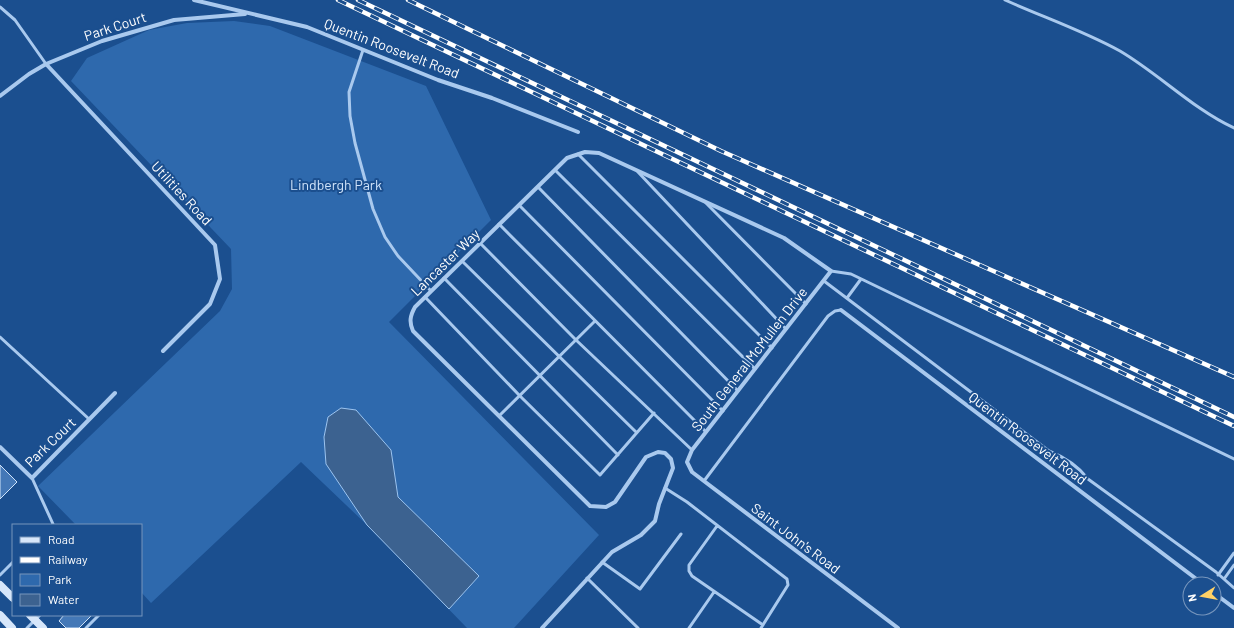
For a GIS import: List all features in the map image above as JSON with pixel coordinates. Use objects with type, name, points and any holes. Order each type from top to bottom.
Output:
[{"type":"main road","points":[[0,585],[12,597]]},
{"type":"main road","points":[[0,615],[12,628]]},
{"type":"main road","points":[[35,617],[43,628]]},
{"type":"street","name":"Quentin Roosevelt Road","points":[[194,0],[296,24],[438,80],[492,98],[578,132]]},
{"type":"street","name":"Park Court","points":[[0,96],[29,74],[46,64],[102,41],[174,20],[250,14]]},
{"type":"street","name":"Utilities Road","points":[[46,64],[215,245],[220,279],[210,304],[163,351]]},
{"type":"street","name":"Lancaster Way","points":[[665,488],[673,468],[671,459],[665,453],[658,452],[646,457],[615,502],[606,507],[590,506],[413,331],[410,315],[415,307],[567,158],[585,152],[599,153],[784,238],[831,270]]},
{"type":"street","name":"South General McMullen Drive","points":[[687,462],[692,450],[831,270]]},
{"type":"street","name":"Quentin Roosevelt Road","points":[[841,310],[1192,576]]},
{"type":"street","name":"Park Court","points":[[0,447],[32,478],[115,393]]},
{"type":"street","name":"Saint John's Road","points":[[687,462],[692,472],[898,628]]},
{"type":"street","points":[[542,628],[612,552],[641,535],[655,521],[665,488]]},
{"type":"street","points":[[1222,599],[1234,608]]},
{"type":"lane","points":[[1005,0],[1120,51],[1162,79],[1218,120],[1234,128]]},
{"type":"lane","points":[[0,7],[15,20],[46,64]]},
{"type":"lane","points":[[363,50],[348,92],[350,116],[355,143],[374,209],[385,237],[398,256],[431,291]]},
{"type":"lane","points":[[578,154],[772,348]]},
{"type":"lane","points":[[635,169],[786,330]]},
{"type":"lane","points":[[555,170],[755,369]]},
{"type":"lane","points":[[538,187],[738,391]]},
{"type":"lane","points":[[704,201],[806,304]]},
{"type":"lane","points":[[519,205],[723,411]]},
{"type":"lane","points":[[499,224],[706,432]]},
{"type":"lane","points":[[480,243],[576,340],[692,450]]},
{"type":"lane","points":[[462,261],[636,432]]},
{"type":"lane","points":[[831,270],[851,274],[1234,459]]},
{"type":"lane","points":[[444,278],[539,376],[618,454]]},
{"type":"lane","points":[[847,298],[861,279]]},
{"type":"lane","points":[[824,281],[1049,450],[1060,455],[1082,470],[1088,479],[1224,579],[1234,588]]},
{"type":"lane","points":[[425,297],[520,396],[600,475],[654,413]]},
{"type":"lane","points":[[704,481],[828,316],[835,311],[841,310]]},
{"type":"lane","points":[[499,416],[595,321]]},
{"type":"lane","points":[[0,337],[89,419]]},
{"type":"lane","points":[[32,478],[53,524]]},
{"type":"lane","points":[[665,488],[718,526],[787,579],[788,585],[762,627],[692,576],[689,571],[688,564],[718,526]]},
{"type":"lane","points":[[602,562],[640,589],[681,534]]},
{"type":"lane","points":[[1218,575],[1234,553]]},
{"type":"lane","points":[[0,575],[12,564]]},
{"type":"lane","points":[[1224,579],[1234,565]]},
{"type":"lane","points":[[587,578],[638,628]]},
{"type":"lane","points":[[689,628],[714,592]]},
{"type":"lane","points":[[86,628],[98,616]]},
{"type":"lane","points":[[27,628],[35,617]]},
{"type":"green space","name":"Lindbergh Park","points":[[234,21],[270,26],[426,86],[491,220],[389,322],[599,535],[514,628],[467,628],[367,525],[301,462],[151,603],[142,593],[142,524],[75,524],[38,486],[220,311],[232,289],[231,249],[71,81],[87,58],[149,30],[187,23]]},
{"type":"water","points":[[341,408],[356,410],[391,450],[398,497],[479,576],[449,609],[367,525],[326,464],[324,437],[328,417]]},
{"type":"building","points":[[0,465],[17,482],[0,499]]},
{"type":"building","points":[[63,616],[91,616],[79,628],[66,628],[59,621]]},
{"type":"railway","points":[[338,0],[1234,426]]},
{"type":"railway","points":[[358,0],[1234,417]]},
{"type":"railway","points":[[408,0],[721,151],[1234,377]]}]
